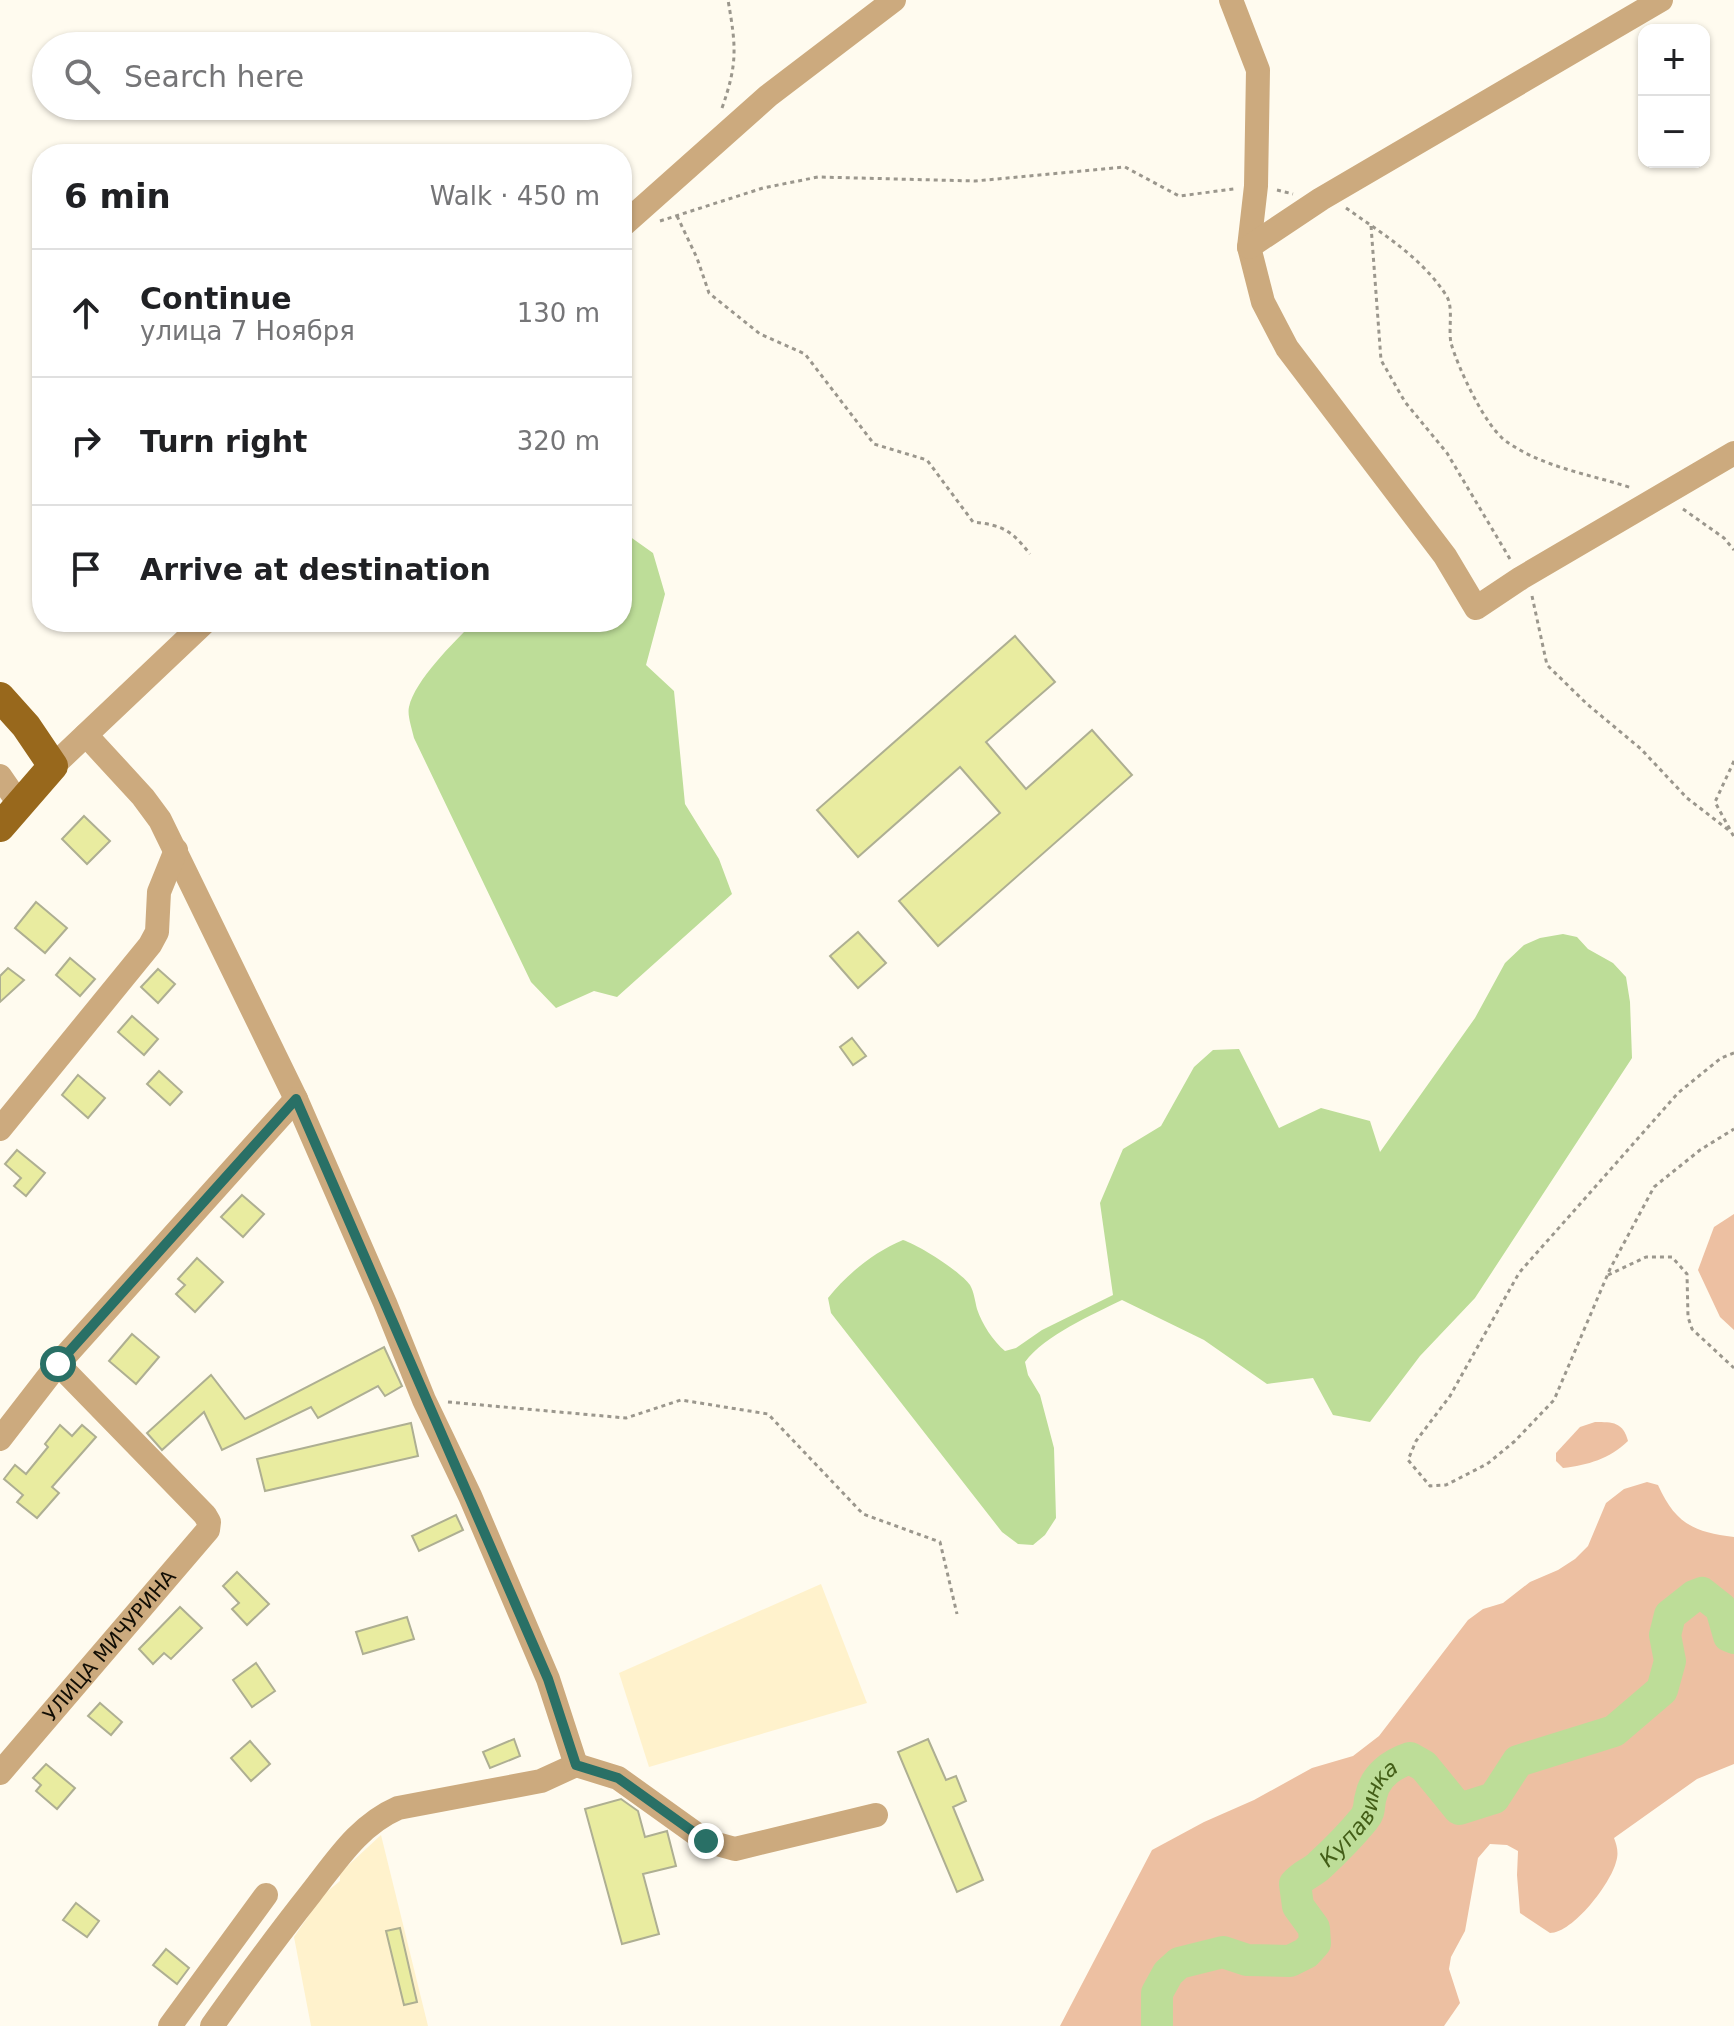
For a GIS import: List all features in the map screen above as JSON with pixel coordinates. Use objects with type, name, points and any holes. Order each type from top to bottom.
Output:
[{"type":"main road","points":[[0,697],[26,726],[53,766],[10,816]]},
{"type":"street","points":[[632,217],[768,96],[894,0]]},
{"type":"street","points":[[1231,0],[1258,70],[1256,186],[1249,247],[1263,302],[1287,348],[1445,556],[1476,608],[1521,578],[1734,453]]},
{"type":"street","points":[[1249,247],[1321,199],[1661,0]]},
{"type":"street","points":[[53,766],[194,632]]},
{"type":"street","points":[[86,735],[160,820],[296,1099],[424,1400],[470,1496],[548,1679],[576,1765]]},
{"type":"street","points":[[0,776],[10,816]]},
{"type":"street","points":[[0,1129],[150,945],[157,932],[159,892],[176,850]]},
{"type":"street","points":[[0,1439],[58,1364],[296,1099]]},
{"type":"street","name":"УЛИЦА МИЧУРИНА","points":[[0,1773],[208,1530],[209,1522],[205,1515],[58,1364]]},
{"type":"street","points":[[212,2026],[354,1839],[369,1824],[398,1808],[541,1781],[576,1765],[618,1778],[706,1841],[735,1849],[876,1815]]},
{"type":"street","points":[[170,2026],[266,1895]]},
{"type":"path","points":[[716,143],[717,122],[734,74],[736,49],[728,0]]},
{"type":"path","points":[[649,224],[763,188],[818,177],[975,181],[1125,167],[1179,196],[1256,186],[1339,203],[1408,251],[1449,298],[1451,342],[1479,408],[1504,441],[1554,467],[1592,475],[1674,503],[1724,538],[1734,550]]},
{"type":"path","points":[[677,216],[709,293],[760,334],[805,354],[874,444],[927,460],[973,522],[995,524],[1015,535],[1030,554]]},
{"type":"path","points":[[1371,226],[1381,360],[1405,402],[1447,453],[1533,599],[1547,665],[1587,704],[1641,749],[1687,798],[1731,832]]},
{"type":"path","points":[[1734,761],[1715,802],[1734,837]]},
{"type":"path","points":[[1734,1053],[1721,1058],[1678,1093],[1519,1273],[1450,1396],[1416,1441],[1408,1460],[1430,1486],[1446,1485],[1487,1464],[1515,1441],[1554,1400],[1608,1275],[1654,1187],[1700,1150],[1734,1129]]},
{"type":"path","points":[[1608,1275],[1646,1257],[1672,1257],[1687,1274],[1688,1317],[1692,1329],[1734,1368]]},
{"type":"path","points":[[424,1400],[626,1418],[681,1400],[768,1414],[863,1514],[940,1542],[957,1614]]},
{"type":"shaded area","points":[[632,538],[653,553],[665,594],[646,665],[674,691],[685,804],[719,859],[732,894],[617,997],[594,991],[556,1008],[531,982],[414,738],[409,718],[413,696],[446,651],[464,632],[632,632]]},
{"type":"shaded area","points":[[1563,934],[1577,937],[1588,949],[1613,963],[1626,977],[1632,1058],[1475,1298],[1420,1356],[1370,1422],[1333,1415],[1313,1378],[1267,1384],[1204,1340],[1122,1300],[1057,1334],[1025,1362],[1028,1375],[1040,1395],[1054,1448],[1056,1518],[1045,1535],[1033,1545],[1018,1544],[1002,1532],[831,1313],[828,1298],[844,1280],[872,1257],[903,1240],[958,1273],[971,1288],[977,1309],[992,1337],[1005,1351],[1016,1348],[1042,1330],[1113,1295],[1100,1203],[1123,1149],[1161,1126],[1194,1067],[1213,1050],[1239,1049],[1279,1128],[1321,1108],[1370,1121],[1380,1152],[1475,1018],[1505,963],[1524,945]]},
{"type":"shaded area","points":[[1734,1214],[1734,1330],[1720,1317],[1698,1270],[1714,1227]]},
{"type":"shaded area","points":[[1595,1422],[1616,1424],[1628,1441],[1598,1460],[1563,1468],[1556,1461],[1556,1453],[1580,1427]]},
{"type":"shaded area","points":[[1647,1482],[1658,1485],[1671,1508],[1687,1523],[1707,1532],[1734,1537],[1734,1764],[1697,1779],[1614,1838],[1617,1856],[1613,1871],[1580,1916],[1559,1931],[1550,1933],[1520,1913],[1518,1851],[1507,1845],[1490,1844],[1478,1858],[1465,1931],[1451,1957],[1449,1969],[1460,2003],[1444,2026],[1060,2026],[1152,1850],[1312,1768],[1353,1756],[1379,1736],[1468,1620],[1483,1609],[1503,1603],[1530,1582],[1575,1559],[1588,1546],[1606,1503],[1624,1489]]},
{"type":"shaded area","points":[[821,1584],[867,1703],[649,1767],[619,1673]]},
{"type":"shaded area","points":[[381,1835],[428,2026],[311,2026],[294,1937],[323,1895],[340,1881],[340,1873]]},
{"type":"building","points":[[1015,636],[1055,682],[986,742],[1026,789],[1092,730],[1132,775],[938,946],[899,901],[1000,813],[960,767],[858,857],[817,810]]},
{"type":"building","points":[[84,816],[110,841],[87,864],[62,839]]},
{"type":"building","points":[[36,902],[67,928],[45,953],[15,928]]},
{"type":"building","points":[[858,932],[886,963],[858,988],[830,956]]},
{"type":"building","points":[[70,958],[95,979],[80,996],[56,975]]},
{"type":"building","points":[[8,968],[24,980],[0,1002],[0,976]]},
{"type":"building","points":[[158,969],[175,984],[158,1003],[141,987]]},
{"type":"building","points":[[132,1016],[158,1039],[144,1055],[118,1032]]},
{"type":"building","points":[[852,1038],[866,1056],[853,1065],[840,1047]]},
{"type":"building","points":[[159,1071],[182,1092],[170,1105],[147,1084]]},
{"type":"building","points":[[78,1075],[105,1098],[88,1118],[62,1095]]},
{"type":"building","points":[[17,1150],[45,1173],[26,1196],[14,1186],[21,1178],[5,1164]]},
{"type":"building","points":[[242,1195],[264,1214],[243,1237],[221,1217]]},
{"type":"building","points":[[197,1258],[223,1282],[195,1312],[176,1294],[185,1285],[178,1279]]},
{"type":"building","points":[[132,1334],[159,1357],[136,1384],[109,1361]]},
{"type":"building","points":[[384,1347],[402,1386],[385,1396],[378,1386],[318,1418],[311,1407],[222,1450],[204,1412],[162,1450],[147,1433],[211,1375],[245,1419]]},
{"type":"building","points":[[411,1423],[418,1456],[265,1491],[257,1459]]},
{"type":"building","points":[[60,1425],[72,1436],[82,1425],[96,1437],[52,1487],[59,1493],[37,1518],[17,1502],[23,1495],[4,1479],[15,1465],[26,1474],[48,1447],[45,1444]]},
{"type":"building","points":[[456,1515],[463,1530],[419,1551],[412,1536]]},
{"type":"building","points":[[237,1572],[269,1604],[247,1625],[232,1609],[239,1603],[223,1586]]},
{"type":"building","points":[[180,1607],[202,1628],[171,1659],[164,1653],[153,1664],[139,1649]]},
{"type":"building","points":[[407,1617],[414,1639],[363,1654],[356,1632]]},
{"type":"building","points":[[256,1663],[275,1691],[252,1707],[233,1680]]},
{"type":"building","points":[[100,1703],[122,1722],[111,1735],[88,1716]]},
{"type":"building","points":[[514,1739],[520,1756],[490,1768],[483,1752]]},
{"type":"building","points":[[928,1739],[946,1780],[956,1776],[966,1801],[953,1807],[983,1880],[957,1892],[898,1752]]},
{"type":"building","points":[[250,1741],[270,1764],[251,1781],[231,1758]]},
{"type":"building","points":[[46,1764],[75,1788],[57,1809],[36,1791],[41,1785],[33,1778]]},
{"type":"building","points":[[621,1799],[638,1811],[645,1837],[667,1831],[676,1866],[643,1874],[659,1934],[622,1944],[585,1809]]},
{"type":"building","points":[[76,1903],[99,1921],[87,1937],[63,1920]]},
{"type":"building","points":[[400,1928],[417,2002],[404,2005],[386,1931]]},
{"type":"building","points":[[166,1949],[189,1968],[177,1984],[153,1965]]},
{"type":"waterway","name":"Купавинка","points":[[1157,2026],[1157,1993],[1168,1973],[1179,1963],[1223,1952],[1247,1960],[1290,1961],[1306,1953],[1315,1943],[1314,1928],[1298,1906],[1295,1884],[1320,1865],[1364,1819],[1376,1782],[1391,1767],[1410,1758],[1424,1766],[1459,1809],[1494,1798],[1518,1761],[1614,1731],[1662,1690],[1670,1661],[1665,1635],[1670,1615],[1694,1596],[1702,1593],[1721,1608],[1729,1636],[1734,1638]]},
{"type":"route","points":[[58,1364],[296,1099],[424,1400],[470,1496],[548,1679],[576,1765],[618,1778],[706,1841]]}]
